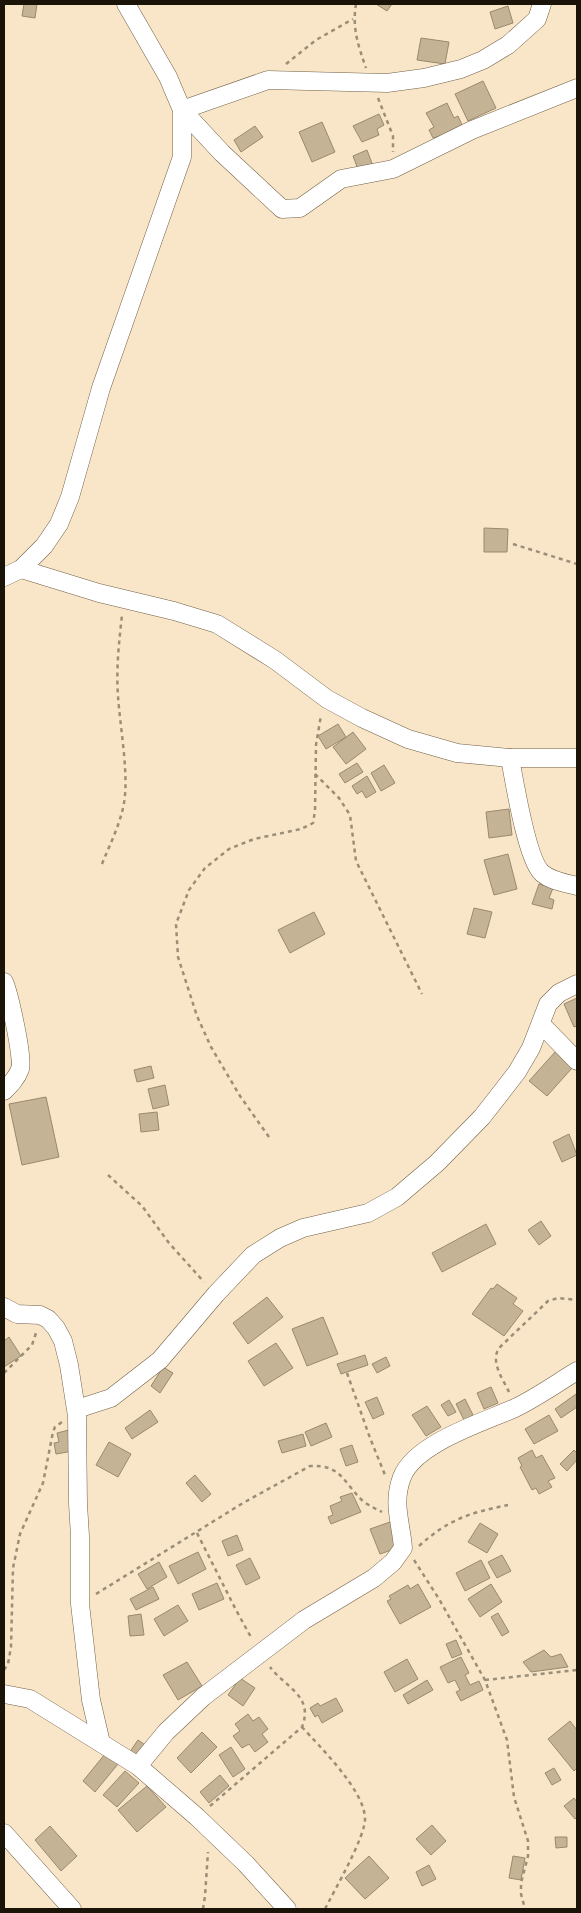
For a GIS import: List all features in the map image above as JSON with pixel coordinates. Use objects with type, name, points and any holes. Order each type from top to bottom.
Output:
[{"type":"street","points":[[126,4],[168,76],[182,110],[222,153],[282,209],[300,208],[341,178],[393,169],[472,130],[577,88]]},
{"type":"street","points":[[182,110],[268,80],[387,84],[461,69],[483,60],[508,45],[537,19],[542,4]]},
{"type":"street","points":[[4,577],[21,569],[44,546],[59,524],[70,497],[101,388],[182,157],[182,110]]},
{"type":"street","points":[[21,569],[61,583],[174,611],[217,624],[275,660],[327,699],[362,718],[424,744],[457,754],[510,758],[577,758]]},
{"type":"street","points":[[510,758],[522,818],[534,860],[540,872],[551,879],[577,886]]},
{"type":"street","points":[[4,982],[21,1056],[21,1068],[13,1082],[4,1091]]},
{"type":"street","points":[[77,1412],[111,1398],[160,1360],[216,1294],[253,1255],[280,1238],[303,1228],[368,1213],[397,1197],[437,1163],[482,1117],[517,1072],[541,1024],[548,1004],[559,993],[577,984]]},
{"type":"street","points":[[541,1024],[577,1061]]},
{"type":"street","points":[[4,1308],[17,1314],[40,1315],[48,1319],[56,1328],[63,1341],[69,1365],[77,1412],[80,1604],[91,1700],[101,1743]]},
{"type":"street","points":[[138,1766],[166,1732],[204,1697],[304,1620],[374,1578],[406,1551],[397,1510],[402,1475],[415,1460],[439,1442],[479,1422],[516,1408],[577,1371]]},
{"type":"street","points":[[4,1694],[30,1699],[138,1766],[197,1817],[246,1864],[287,1909]]},
{"type":"street","points":[[4,1833],[72,1909]]},
{"type":"path","points":[[268,80],[316,40],[353,19],[356,4]]},
{"type":"path","points":[[513,544],[577,564]]},
{"type":"path","points":[[102,864],[116,831],[124,802],[125,776],[117,662],[123,599]]},
{"type":"path","points":[[269,1136],[240,1096],[207,1040],[197,1016],[178,957],[176,924],[189,890],[206,868],[229,849],[254,839],[301,829],[313,823],[316,745],[320,719],[327,699]]},
{"type":"path","points":[[315,774],[339,798],[350,815],[356,861],[422,994]]},
{"type":"path","points":[[108,1175],[142,1206],[187,1265],[216,1294]]},
{"type":"path","points":[[516,1408],[496,1362],[495,1354],[548,1301],[558,1298],[577,1300]]},
{"type":"path","points":[[4,1373],[32,1345],[36,1336],[40,1315]]},
{"type":"path","points":[[80,1604],[243,1503],[310,1466],[322,1465],[339,1473],[363,1501],[371,1506],[397,1510],[347,1373]]},
{"type":"path","points":[[4,1670],[8,1664],[11,1647],[13,1568],[20,1534],[43,1483],[53,1432],[60,1423],[77,1412]]},
{"type":"path","points":[[508,1505],[476,1512],[452,1521],[406,1551],[439,1599],[485,1680],[507,1740],[514,1797],[528,1841],[528,1856],[521,1883],[521,1894],[525,1909]]},
{"type":"path","points":[[197,1533],[260,1653],[276,1674],[295,1690],[304,1702],[306,1717],[302,1727],[197,1817]]},
{"type":"path","points":[[485,1680],[577,1670]]},
{"type":"path","points":[[302,1727],[342,1773],[361,1802],[365,1818],[362,1836],[325,1909]]},
{"type":"path","points":[[203,1909],[210,1830]]},
{"type":"building","points":[[24,4],[37,4],[35,18],[22,16]]},
{"type":"building","points":[[376,4],[392,4],[387,11]]},
{"type":"building","points":[[508,6],[513,23],[495,29],[490,12]]},
{"type":"building","points":[[421,38],[449,42],[445,64],[417,60]]},
{"type":"building","points":[[483,81],[496,108],[468,121],[455,94]]},
{"type":"building","points":[[447,103],[454,118],[458,116],[462,125],[448,132],[450,135],[442,139],[440,136],[433,138],[429,130],[434,127],[426,113]]},
{"type":"building","points":[[379,114],[384,125],[377,129],[379,135],[362,142],[353,126]]},
{"type":"building","points":[[322,122],[335,152],[312,162],[299,132]]},
{"type":"building","points":[[255,126],[263,137],[241,152],[234,140]]},
{"type":"building","points":[[367,150],[373,166],[359,172],[353,156]]},
{"type":"building","points":[[484,528],[508,529],[507,552],[484,552]]},
{"type":"building","points":[[338,724],[346,737],[326,749],[318,736]]},
{"type":"building","points":[[353,732],[366,749],[346,764],[333,747]]},
{"type":"building","points":[[357,763],[363,772],[345,783],[339,774]]},
{"type":"building","points":[[384,765],[395,783],[381,791],[371,773]]},
{"type":"building","points":[[367,776],[376,792],[366,798],[362,791],[357,794],[352,786]]},
{"type":"building","points":[[509,809],[512,835],[489,838],[486,812]]},
{"type":"building","points":[[508,854],[517,889],[494,895],[484,860]]},
{"type":"building","points":[[539,884],[553,888],[549,898],[554,900],[552,909],[532,904]]},
{"type":"building","points":[[474,908],[492,912],[485,938],[467,934]]},
{"type":"building","points":[[314,912],[325,934],[290,953],[278,930]]},
{"type":"building","points":[[577,998],[577,1026],[574,1027],[564,1004]]},
{"type":"building","points":[[556,1051],[573,1067],[547,1096],[529,1081]]},
{"type":"building","points":[[151,1066],[154,1078],[137,1082],[134,1070]]},
{"type":"building","points":[[165,1085],[169,1105],[153,1109],[148,1089]]},
{"type":"building","points":[[46,1097],[59,1157],[22,1165],[9,1104]]},
{"type":"building","points":[[157,1112],[159,1130],[141,1132],[139,1114]]},
{"type":"building","points":[[569,1134],[577,1155],[562,1162],[553,1142]]},
{"type":"building","points":[[541,1221],[551,1236],[539,1245],[528,1230]]},
{"type":"building","points":[[486,1224],[496,1244],[442,1272],[432,1253]]},
{"type":"building","points":[[497,1284],[517,1298],[513,1304],[523,1311],[504,1336],[472,1314],[491,1288],[493,1289]]},
{"type":"building","points":[[267,1297],[283,1317],[248,1344],[233,1323]]},
{"type":"building","points":[[323,1317],[338,1354],[307,1366],[292,1329]]},
{"type":"building","points":[[9,1337],[21,1356],[4,1367],[4,1341]]},
{"type":"building","points":[[276,1343],[293,1368],[264,1386],[248,1361]]},
{"type":"building","points":[[365,1355],[368,1365],[341,1374],[337,1364]]},
{"type":"building","points":[[386,1357],[390,1366],[377,1373],[372,1364]]},
{"type":"building","points":[[163,1367],[173,1373],[160,1393],[151,1386]]},
{"type":"building","points":[[491,1387],[498,1403],[484,1409],[477,1393]]},
{"type":"building","points":[[576,1394],[577,1407],[561,1418],[555,1409]]},
{"type":"building","points":[[377,1397],[384,1414],[373,1419],[365,1402]]},
{"type":"building","points":[[465,1399],[473,1415],[464,1420],[456,1404]]},
{"type":"building","points":[[449,1400],[456,1412],[448,1416],[441,1405]]},
{"type":"building","points":[[427,1406],[441,1427],[426,1436],[412,1415]]},
{"type":"building","points":[[150,1410],[158,1422],[132,1439],[125,1428]]},
{"type":"building","points":[[549,1415],[558,1431],[534,1444],[525,1429]]},
{"type":"building","points":[[326,1423],[332,1437],[311,1446],[305,1432]]},
{"type":"building","points":[[69,1430],[73,1451],[56,1454],[54,1443],[59,1442],[57,1433]]},
{"type":"building","points":[[303,1434],[306,1446],[282,1453],[278,1441]]},
{"type":"building","points":[[109,1442],[131,1454],[118,1477],[96,1465]]},
{"type":"building","points":[[352,1445],[358,1462],[346,1466],[340,1449]]},
{"type":"building","points":[[532,1450],[536,1458],[542,1455],[555,1478],[548,1481],[552,1487],[539,1494],[536,1488],[532,1490],[520,1467],[522,1466],[518,1458]]},
{"type":"building","points":[[574,1450],[577,1453],[577,1460],[567,1471],[560,1464]]},
{"type":"building","points":[[195,1475],[211,1494],[202,1502],[186,1483]]},
{"type":"building","points":[[352,1493],[361,1512],[331,1524],[328,1517],[333,1515],[330,1506],[342,1501],[340,1497]]},
{"type":"building","points":[[390,1522],[400,1547],[380,1554],[370,1529]]},
{"type":"building","points":[[480,1523],[498,1534],[487,1553],[468,1542]]},
{"type":"building","points":[[237,1535],[243,1550],[228,1556],[222,1541]]},
{"type":"building","points":[[198,1552],[206,1569],[178,1584],[169,1566]]},
{"type":"building","points":[[502,1555],[511,1571],[497,1578],[488,1562]]},
{"type":"building","points":[[250,1558],[260,1578],[246,1585],[236,1565]]},
{"type":"building","points":[[481,1560],[490,1578],[465,1591],[456,1573]]},
{"type":"building","points":[[159,1562],[167,1577],[147,1589],[138,1574]]},
{"type":"building","points":[[217,1583],[224,1599],[199,1610],[192,1594]]},
{"type":"building","points":[[418,1584],[431,1607],[400,1624],[387,1601],[391,1599],[389,1596],[408,1585],[410,1589]]},
{"type":"building","points":[[491,1584],[502,1602],[480,1617],[468,1599]]},
{"type":"building","points":[[153,1587],[159,1599],[136,1610],[130,1599]]},
{"type":"building","points":[[178,1605],[188,1621],[164,1636],[154,1619]]},
{"type":"building","points":[[498,1613],[509,1632],[502,1636],[491,1617]]},
{"type":"building","points":[[141,1614],[144,1635],[130,1636],[128,1616]]},
{"type":"building","points":[[456,1640],[462,1654],[452,1658],[446,1644]]},
{"type":"building","points":[[544,1650],[551,1657],[561,1654],[568,1667],[531,1672],[523,1662]]},
{"type":"building","points":[[461,1657],[469,1673],[465,1675],[470,1685],[479,1681],[483,1690],[461,1701],[456,1692],[460,1690],[455,1680],[448,1683],[440,1667]]},
{"type":"building","points":[[407,1659],[418,1679],[395,1692],[384,1672]]},
{"type":"building","points":[[187,1662],[202,1686],[178,1700],[163,1675]]},
{"type":"building","points":[[240,1678],[255,1688],[243,1706],[228,1695]]},
{"type":"building","points":[[427,1680],[433,1690],[408,1704],[403,1695]]},
{"type":"building","points":[[336,1698],[343,1711],[322,1723],[318,1715],[315,1717],[310,1708],[318,1703],[320,1706]]},
{"type":"building","points":[[248,1714],[253,1721],[259,1717],[268,1729],[262,1734],[268,1742],[255,1752],[249,1744],[242,1748],[233,1736],[240,1731],[235,1724]]},
{"type":"building","points":[[570,1721],[577,1730],[577,1768],[574,1771],[548,1739]]},
{"type":"building","points":[[202,1732],[217,1747],[191,1773],[177,1758]]},
{"type":"building","points":[[138,1740],[148,1747],[138,1763],[127,1756]]},
{"type":"building","points":[[231,1747],[245,1769],[233,1777],[219,1755]]},
{"type":"building","points":[[105,1754],[118,1764],[95,1792],[83,1781]]},
{"type":"building","points":[[554,1768],[561,1780],[552,1785],[545,1773]]},
{"type":"building","points":[[125,1771],[139,1783],[117,1807],[103,1795]]},
{"type":"building","points":[[220,1775],[229,1786],[209,1803],[200,1792]]},
{"type":"building","points":[[147,1786],[166,1807],[137,1832],[118,1810]]},
{"type":"building","points":[[574,1798],[577,1802],[577,1817],[575,1819],[564,1806]]},
{"type":"building","points":[[432,1825],[446,1841],[431,1855],[416,1839]]},
{"type":"building","points":[[50,1826],[77,1856],[61,1871],[35,1840]]},
{"type":"building","points":[[555,1837],[567,1837],[567,1847],[556,1848]]},
{"type":"building","points":[[369,1856],[389,1878],[365,1899],[345,1878]]},
{"type":"building","points":[[513,1856],[525,1858],[521,1880],[509,1878]]},
{"type":"building","points":[[429,1865],[436,1879],[422,1886],[416,1872]]}]
